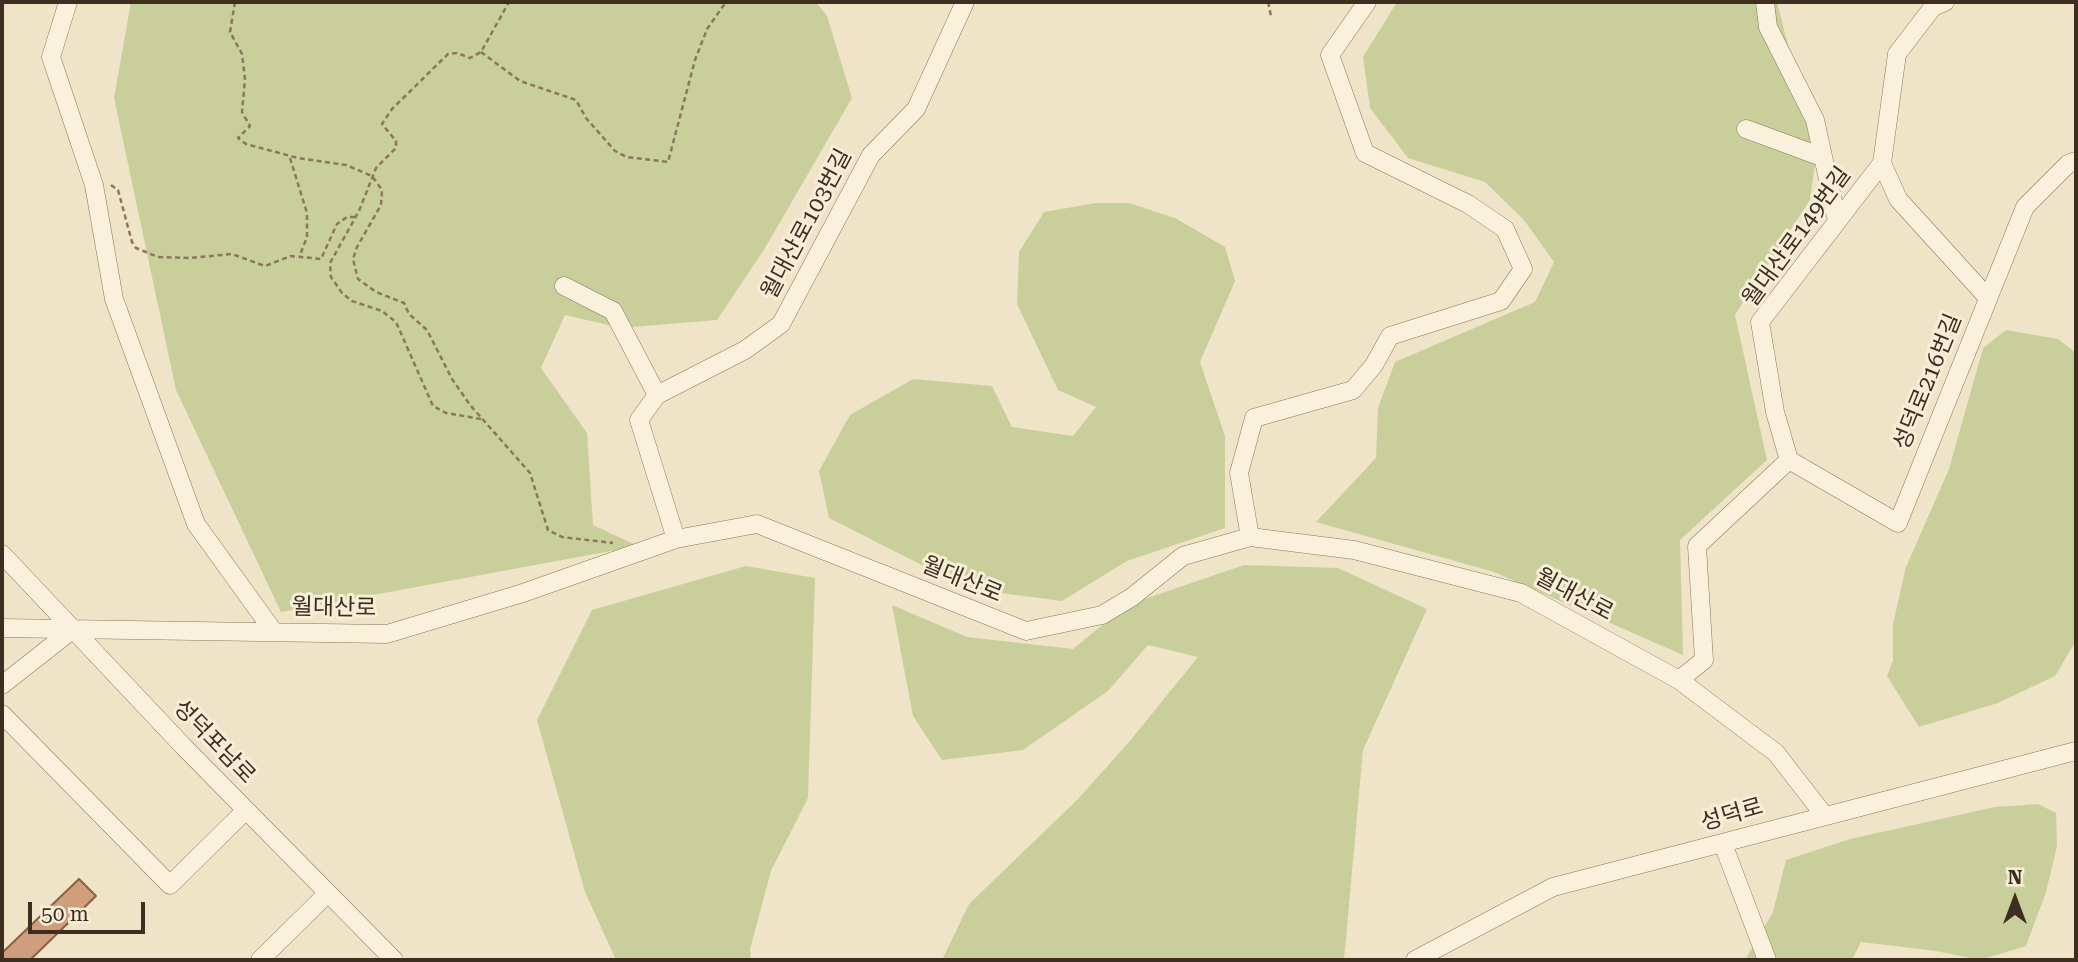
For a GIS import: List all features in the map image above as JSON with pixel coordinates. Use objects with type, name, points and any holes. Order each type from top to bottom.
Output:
[{"type":"street","points":[[68,2],[51,57],[90,172],[114,299],[196,524],[274,632]]},
{"type":"street","name":"월대산로103번길","points":[[657,395],[744,350],[781,324],[871,155],[916,109],[965,2]]},
{"type":"street","points":[[1250,537],[1240,473],[1254,418],[1353,390],[1374,365],[1390,336],[1501,300],[1523,270],[1505,229],[1468,204],[1366,153],[1330,55],[1367,2]]},
{"type":"street","points":[[1765,2],[1768,27],[1815,120],[1837,220]]},
{"type":"street","name":"월대산로149번길","points":[[1789,460],[1775,412],[1760,322],[1882,163],[1897,54],[1933,7],[1945,2]]},
{"type":"street","points":[[1746,129],[1822,157]]},
{"type":"street","name":"성덕로216번길","points":[[1789,460],[1898,523],[2025,207],[2068,164],[2076,161]]},
{"type":"street","points":[[1882,163],[1898,200],[1988,298]]},
{"type":"street","points":[[564,286],[613,312],[657,395],[639,420],[676,539]]},
{"type":"street","points":[[1679,680],[1704,660],[1697,546],[1789,460]]},
{"type":"street","name":"월대산로","points":[[2,628],[387,634],[523,593],[676,539],[757,524],[1026,631],[1101,615],[1132,597],[1184,556],[1250,537],[1354,550],[1521,593],[1679,680],[1776,753],[1824,815]]},
{"type":"street","name":"성덕포남로","points":[[2,554],[72,630],[394,960]]},
{"type":"street","points":[[2,685],[72,630]]},
{"type":"street","points":[[2,714],[170,885],[246,810]]},
{"type":"street","name":"성덕로","points":[[1415,960],[1553,887],[2076,751]]},
{"type":"street","points":[[1723,844],[1767,960]]},
{"type":"street","points":[[260,960],[328,893]]},
{"type":"path","points":[[235,2],[230,32],[242,54],[245,79],[242,112],[250,126],[238,138],[246,144],[290,156],[346,165],[372,176],[382,190],[381,205],[357,247],[354,273],[376,292],[404,303],[409,314],[427,330],[452,379],[481,419],[530,473],[548,530],[562,537],[624,543],[638,552]]},
{"type":"path","points":[[481,419],[446,413],[433,406],[413,356],[391,317],[352,300],[335,285],[330,271],[332,255],[356,217],[372,176],[396,148],[396,141],[382,124],[392,109],[448,54],[457,53],[470,58],[481,52],[509,2]]},
{"type":"path","points":[[481,52],[520,81],[576,100],[586,118],[615,151],[627,157],[668,162],[695,60],[707,29],[726,2]]},
{"type":"path","points":[[1268,2],[1271,16]]},
{"type":"path","points":[[290,156],[307,214],[307,237],[300,255]]},
{"type":"path","points":[[90,172],[118,190],[132,242],[148,254],[189,258],[232,254],[265,266],[300,255],[321,258],[337,224],[347,217],[356,217]]},
{"type":"green space","points":[[131,2],[816,2],[827,16],[852,98],[765,248],[717,320],[621,328],[565,315],[541,368],[587,433],[593,525],[638,546],[281,612],[176,390],[114,98]]},
{"type":"green space","points":[[1397,2],[1777,2],[1792,61],[1822,113],[1810,200],[1735,315],[1767,460],[1680,540],[1683,655],[1494,572],[1316,522],[1376,458],[1378,408],[1395,362],[1535,302],[1554,262],[1524,220],[1485,182],[1408,158],[1370,108],[1363,57]]},
{"type":"green space","points":[[1096,203],[1129,203],[1175,218],[1225,247],[1235,281],[1200,362],[1225,436],[1225,528],[1127,561],[1062,601],[969,589],[829,518],[819,471],[850,415],[913,379],[992,386],[1012,427],[1073,436],[1096,407],[1058,390],[1017,304],[1019,252],[1044,212]]},
{"type":"green space","points":[[2006,330],[2058,339],[2076,353],[2076,641],[2055,676],[1998,703],[1919,727],[1887,676],[1893,660],[1893,624],[1906,567],[1949,469],[1983,348]]},
{"type":"green space","points":[[1244,565],[1338,568],[1427,609],[1363,750],[1344,960],[942,960],[969,904],[1077,800],[1129,742],[1198,657],[1148,645],[1108,691],[1023,750],[942,760],[913,716],[892,605],[967,637],[1073,649],[1127,605]]},
{"type":"green space","points":[[746,566],[815,578],[808,798],[771,871],[750,949],[751,960],[616,960],[585,892],[537,720],[592,610]]},
{"type":"green space","points":[[2038,804],[2056,813],[2057,846],[2046,892],[2026,946],[1980,960],[1936,951],[1861,942],[1852,960],[1745,960],[1773,912],[1786,860],[1850,839],[1995,807]]},
{"type":"building","points":[[79,879],[96,896],[30,960],[2,960],[2,953]]}]
